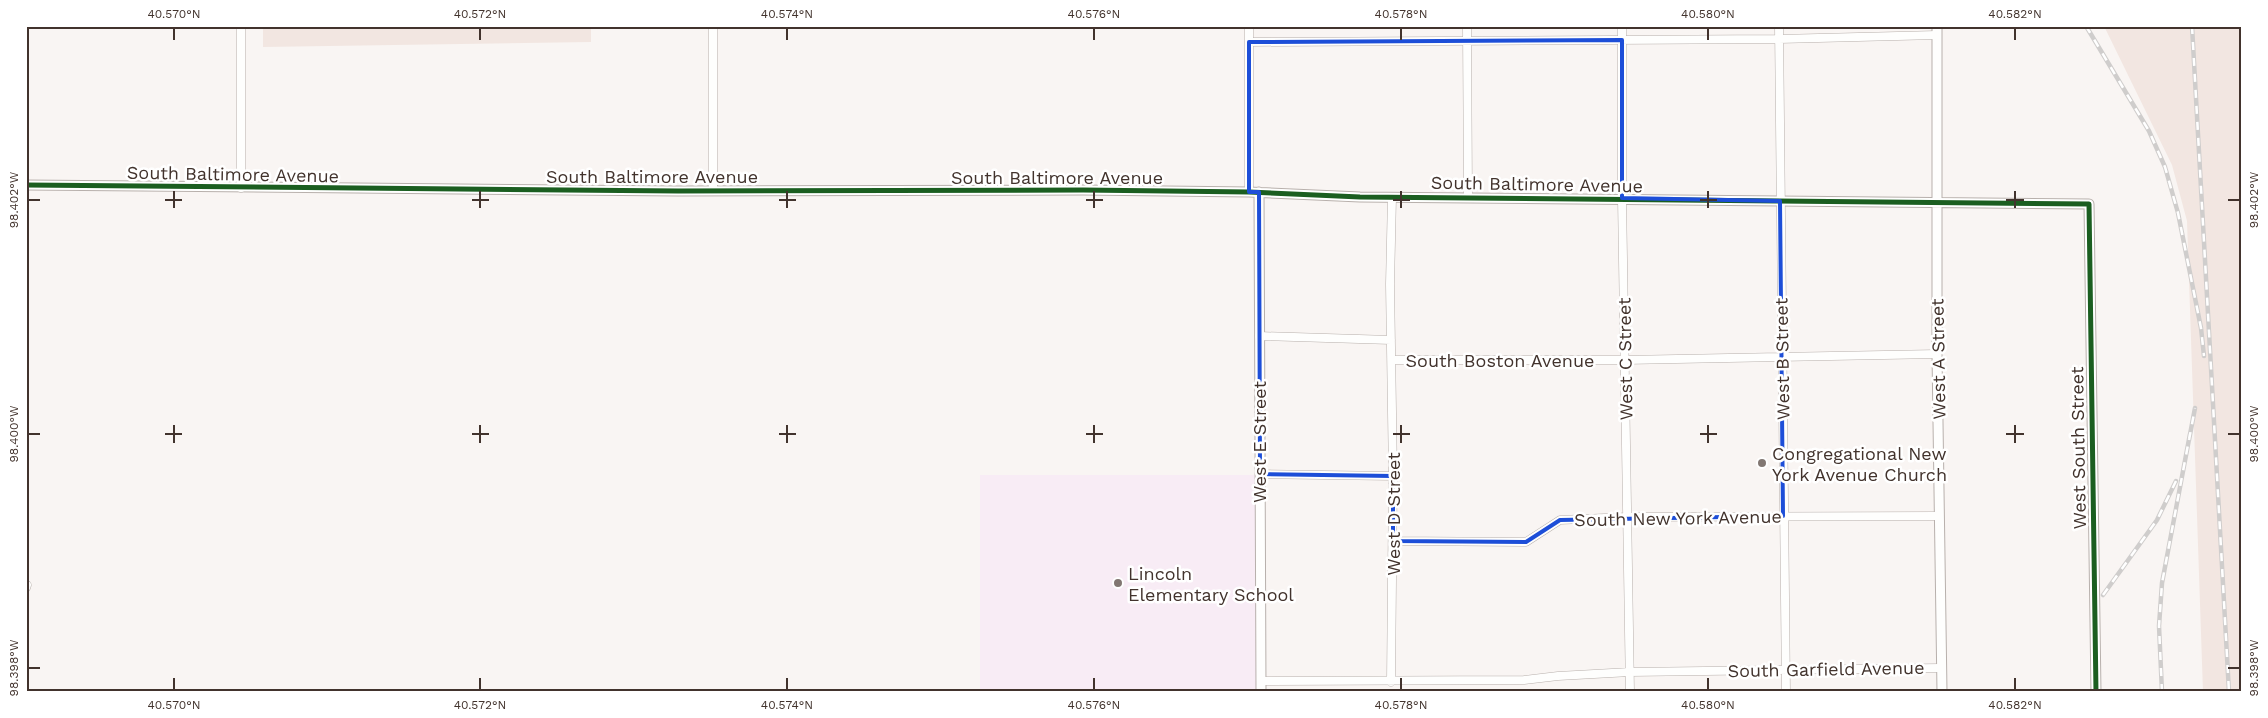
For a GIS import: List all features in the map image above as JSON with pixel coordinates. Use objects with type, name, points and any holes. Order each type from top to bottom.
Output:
[{"type":"street","points":[[241,26],[241,188]]},
{"type":"street","points":[[713,26],[714,191]]},
{"type":"street","name":"West E Street","points":[[1249,26],[1259,336],[1261,692]]},
{"type":"street","points":[[1467,26],[1468,197]]},
{"type":"street","name":"West C Street","points":[[1622,26],[1622,198],[1630,692]]},
{"type":"street","name":"West B Street","points":[[1779,26],[1786,692]]},
{"type":"street","points":[[1249,42],[1779,39],[1937,31]]},
{"type":"street","name":"West A Street","points":[[1937,31],[1937,354],[1942,692]]},
{"type":"street","name":"South Baltimore Avenue","points":[[26,185],[714,191],[1254,192],[1392,197],[2089,204]]},
{"type":"street","name":"West D Street","points":[[1391,682],[1393,541],[1392,197]]},
{"type":"street","name":"West South Street","points":[[2089,204],[2096,692]]},
{"type":"street","name":"South Boston Avenue","points":[[1259,336],[1391,340]]},
{"type":"street","name":"South Boston Avenue","points":[[1392,360],[1625,360],[1937,354]]},
{"type":"street","points":[[1260,474],[1393,476]]},
{"type":"street","name":"South New York Avenue","points":[[1393,541],[1526,542],[1560,520],[1627,517],[1939,516]]},
{"type":"street","name":"South Garfield Avenue","points":[[1261,681],[1524,680],[1630,672],[1941,668]]},
{"type":"highlighted area","points":[[1622,40],[1622,198],[1780,201],[1783,516],[1560,520],[1526,542],[1393,541],[1393,476],[1260,474],[1259,192],[1249,192],[1249,42]]},
{"type":"shaded area","points":[[263,26],[591,26],[591,42],[263,47]]},
{"type":"shaded area","points":[[2104,26],[2242,26],[2242,692],[2203,692],[2187,221],[2172,165]]},
{"type":"shaded area","name":"Lincoln Elementary School","points":[[980,475],[1256,475],[1256,692],[980,692]]},
{"type":"railway","points":[[2086,26],[2149,131],[2165,167],[2178,213],[2201,328],[2204,356]]},
{"type":"railway","points":[[2192,26],[2229,692]]},
{"type":"railway","points":[[2189,440],[2195,408]]},
{"type":"railway","points":[[2162,692],[2159,626],[2162,583],[2190,434]]},
{"type":"railway","points":[[2103,595],[2157,520],[2176,481]]},
{"type":"cycle path","points":[[26,185],[678,191],[1083,190],[1249,192],[1360,197],[2089,204],[2096,692]]},
{"type":"place","name":"Congregational New York Avenue Church","points":[[1762,463]]},
{"type":"place","name":"Lincoln Elementary School","points":[[1118,583]]}]
